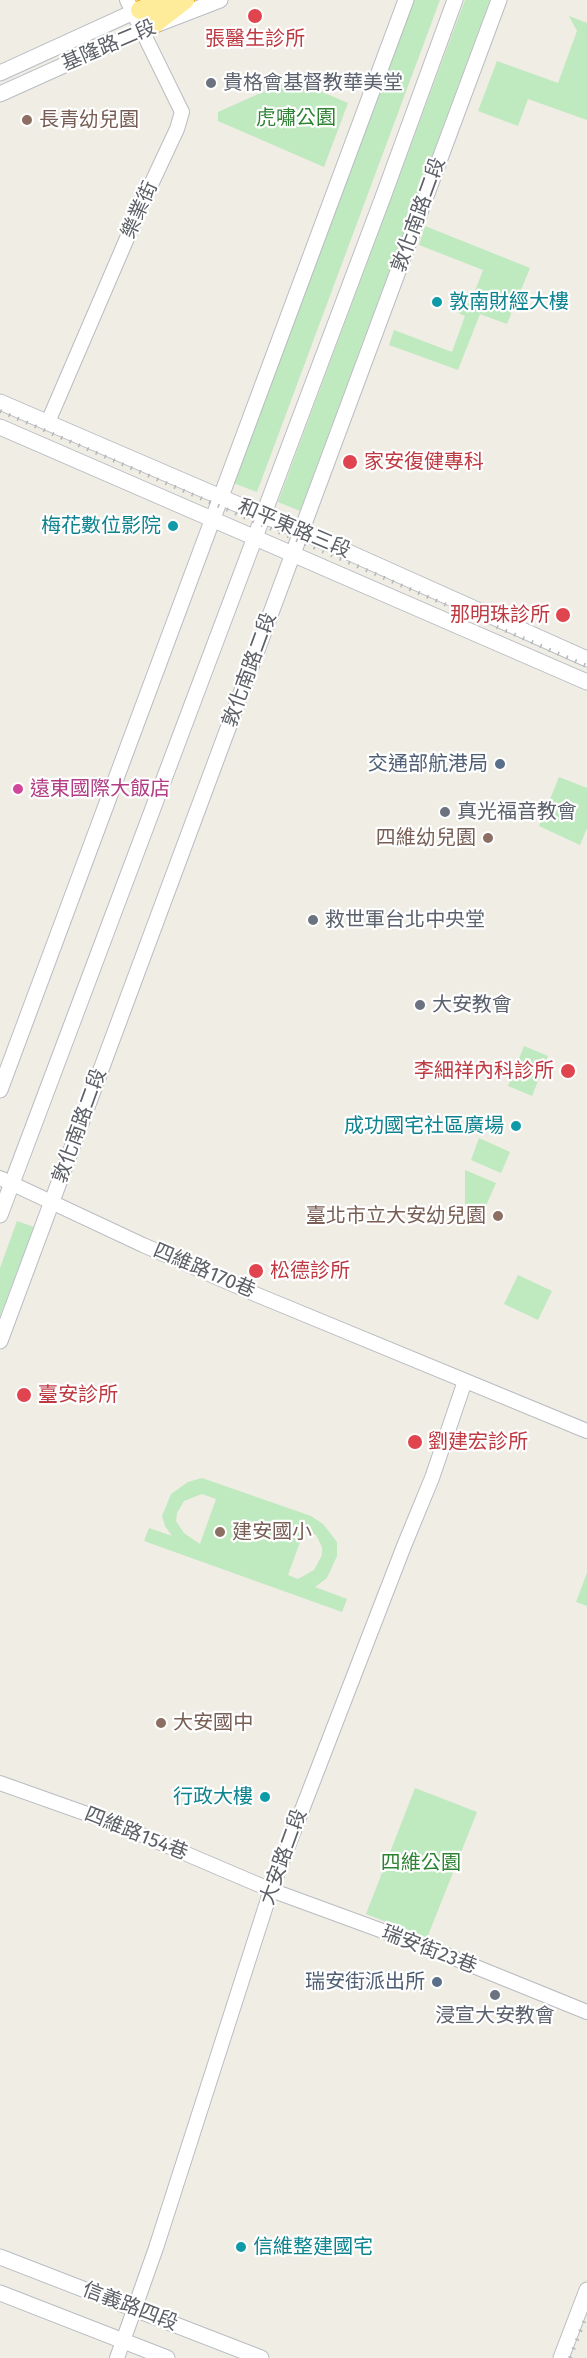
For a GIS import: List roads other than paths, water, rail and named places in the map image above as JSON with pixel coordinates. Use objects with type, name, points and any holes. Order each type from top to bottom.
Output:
[{"type":"highway","points":[[134,7],[183,0]]},
{"type":"highway","points":[[146,28],[183,0]]},
{"type":"main road","name":"基隆路二段","points":[[0,73],[134,7],[156,0]]},
{"type":"main road","name":"基隆路二段","points":[[0,94],[146,28],[191,13],[220,0]]},
{"type":"main road","points":[[0,1090],[406,0]]},
{"type":"main road","name":"敦化南路二段","points":[[0,1215],[6,1181],[263,516],[455,0]]},
{"type":"main road","name":"敦化南路二段","points":[[0,1341],[499,0]]},
{"type":"main road","name":"和平東路三段","points":[[0,402],[302,532],[587,659]]},
{"type":"main road","name":"和平東路三段","points":[[0,427],[587,682]]},
{"type":"main road","name":"信義路四段","points":[[0,2257],[261,2358]]},
{"type":"main road","points":[[561,2358],[587,2290]]},
{"type":"main road","name":"信義路四段","points":[[0,2293],[167,2358]]},
{"type":"street","name":"樂業街","points":[[48,422],[140,208],[177,129],[182,112],[146,28],[134,7]]},
{"type":"street","name":"四維路170巷","points":[[6,1181],[245,1290],[587,1431]]},
{"type":"street","name":"大安路二段","points":[[117,2358],[271,1890],[432,1478],[465,1381]]},
{"type":"street","name":"四維路154巷","points":[[0,1783],[121,1826],[271,1890]]},
{"type":"street","name":"瑞安街23巷","points":[[271,1890],[429,1948],[587,2012]]},
{"type":"railway","points":[[0,411],[587,666]]},
{"type":"railway","points":[[570,2358],[587,2314]]},
{"type":"place","name":"張醫生診所","points":[[255,16]]},
{"type":"place","name":"貴格會基督教華美堂","points":[[211,83]]},
{"type":"place","name":"長青幼兒園","points":[[27,120]]},
{"type":"place","name":"敦南財經大樓","points":[[437,302]]},
{"type":"place","name":"家安復健專科","points":[[350,462]]},
{"type":"place","name":"梅花數位影院","points":[[173,526]]},
{"type":"place","name":"那明珠診所","points":[[563,615]]},
{"type":"place","name":"交通部航港局","points":[[500,764]]},
{"type":"place","name":"遠東國際大飯店","points":[[18,789]]},
{"type":"place","name":"真光福音教會","points":[[445,812]]},
{"type":"place","name":"四維幼兒園","points":[[488,838]]},
{"type":"place","name":"救世軍台北中央堂","points":[[313,920]]},
{"type":"place","name":"大安教會","points":[[420,1005]]},
{"type":"place","name":"李細祥內科診所","points":[[568,1071]]},
{"type":"place","name":"成功國宅社區廣場","points":[[516,1126]]},
{"type":"place","name":"臺北市立大安幼兒園","points":[[498,1216]]},
{"type":"place","name":"松德診所","points":[[256,1271]]},
{"type":"place","name":"臺安診所","points":[[24,1395]]},
{"type":"place","name":"劉建宏診所","points":[[415,1442]]},
{"type":"place","name":"建安國小","points":[[220,1532]]},
{"type":"place","name":"大安國中","points":[[161,1723]]},
{"type":"place","name":"行政大樓","points":[[265,1797]]},
{"type":"place","name":"瑞安街派出所","points":[[437,1982]]},
{"type":"place","name":"浸宣大安教會","points":[[495,1995]]},
{"type":"place","name":"信維整建國宅","points":[[241,2247]]},
{"type":"park label","name":"虎嘯公園","points":[[296,118]]},
{"type":"park label","name":"四維公園","points":[[421,1863]]}]
